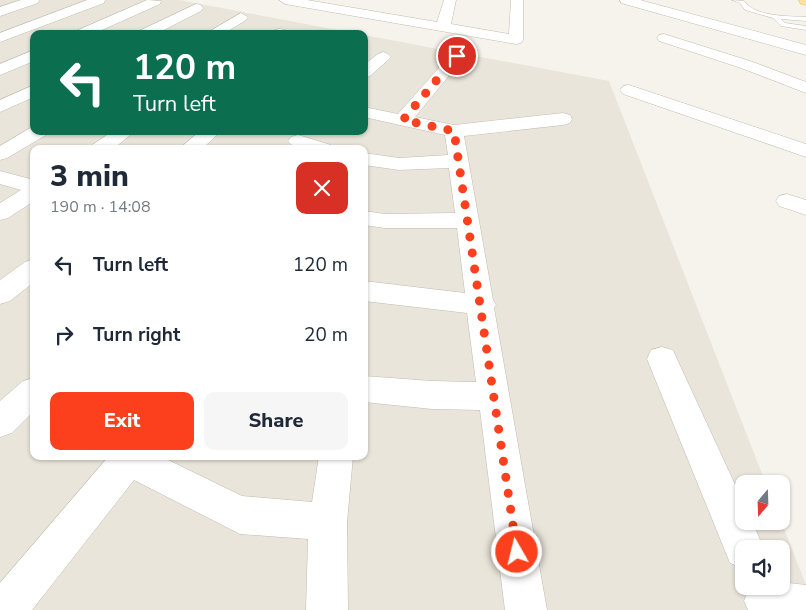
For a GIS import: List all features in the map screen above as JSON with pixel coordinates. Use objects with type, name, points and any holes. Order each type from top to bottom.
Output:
[{"type":"street","points":[[0,12],[34,0]]},
{"type":"street","points":[[2,36],[99,0]]},
{"type":"street","points":[[285,0],[318,3],[378,16],[516,40],[517,0]]},
{"type":"street","points":[[378,16],[386,0]]},
{"type":"street","points":[[444,27],[450,0]]},
{"type":"street","points":[[626,0],[806,50]]},
{"type":"street","points":[[90,30],[155,1]]},
{"type":"street","points":[[152,30],[196,8]]},
{"type":"street","points":[[219,30],[241,17]]},
{"type":"street","points":[[2,36],[30,40]]},
{"type":"street","points":[[664,38],[746,65],[806,88]]},
{"type":"street","points":[[403,120],[457,56]]},
{"type":"street","points":[[0,70],[30,57]]},
{"type":"street","points":[[368,70],[383,57]]},
{"type":"street","points":[[628,90],[806,151]]},
{"type":"street","points":[[0,107],[30,92]]},
{"type":"street","points":[[368,113],[454,131],[563,119]]},
{"type":"street","points":[[454,131],[482,306],[526,610]]},
{"type":"street","points":[[0,154],[32,135]]},
{"type":"street","points":[[105,145],[120,135]]},
{"type":"street","points":[[194,145],[207,135]]},
{"type":"street","points":[[299,140],[313,145]]},
{"type":"street","points":[[368,160],[398,164],[459,161]]},
{"type":"street","points":[[0,177],[30,186]]},
{"type":"street","points":[[0,213],[30,194]]},
{"type":"street","points":[[368,219],[385,221],[468,220]]},
{"type":"street","points":[[0,294],[30,271]]},
{"type":"street","points":[[368,291],[482,306]]},
{"type":"street","points":[[662,359],[740,540]]},
{"type":"street","points":[[368,389],[495,396]]},
{"type":"street","points":[[0,422],[30,395]]},
{"type":"street","points":[[6,608],[128,460]]},
{"type":"street","points":[[134,460],[240,515],[328,522]]},
{"type":"street","points":[[327,610],[328,522],[336,460]]},
{"type":"street","points":[[764,599],[806,606]]},
{"type":"lane","points":[[734,0],[742,2],[747,9],[775,17],[806,19]]},
{"type":"lane","points":[[775,17],[783,25],[806,28]]},
{"type":"shaded area","points":[[0,0],[179,0],[338,30],[30,30],[30,135],[368,135],[368,36],[609,81],[762,475],[735,475],[735,530],[785,530],[788,540],[735,540],[735,595],[790,595],[790,544],[806,585],[806,610],[0,610]]},
{"type":"route","points":[[457,56],[403,120],[454,131],[482,306],[517,552]]}]
